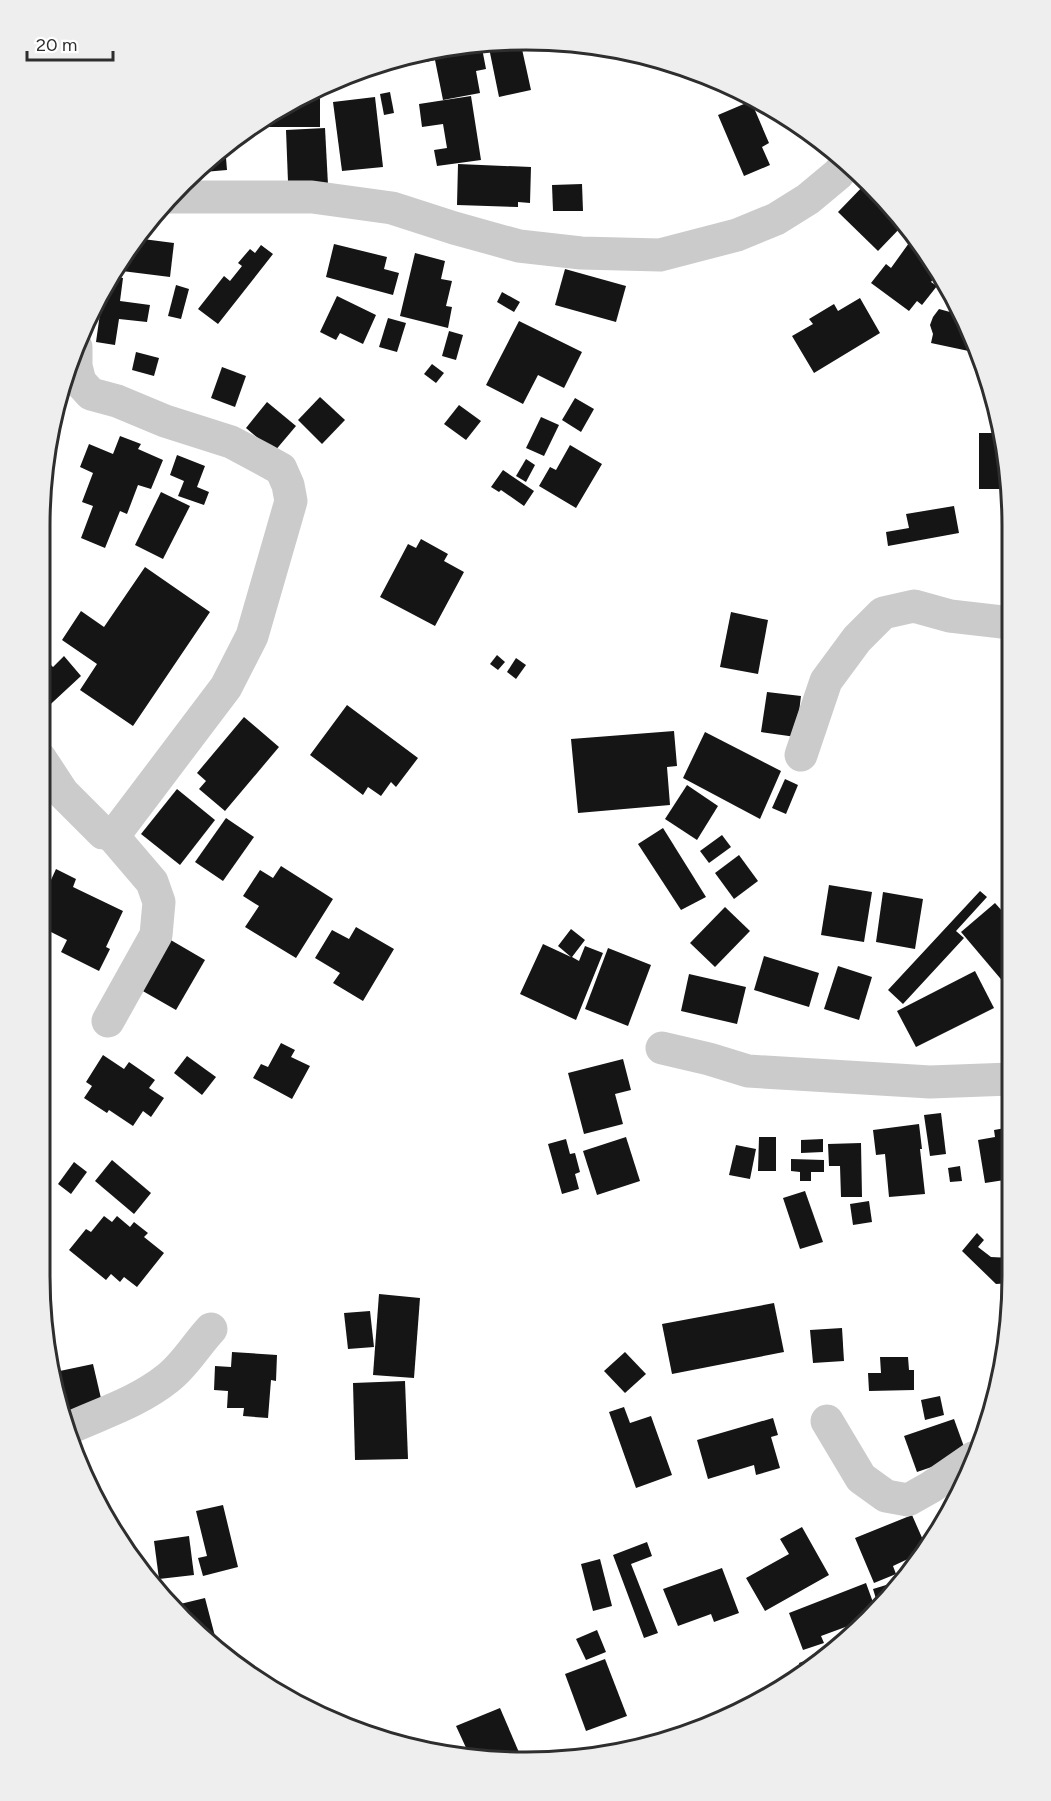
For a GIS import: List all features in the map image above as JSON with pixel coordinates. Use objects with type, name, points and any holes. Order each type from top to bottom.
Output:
[{"type":"street","points":[[182,197],[312,198],[392,208],[519,246],[581,253],[660,255],[737,235],[776,219],[808,199],[841,170]]},
{"type":"street","points":[[50,773],[63,793],[103,833],[111,834],[118,830],[226,687],[252,636],[291,501],[288,485],[281,469],[231,442],[165,421],[117,401],[91,394],[80,382],[77,368]]},
{"type":"street","points":[[801,755],[826,681],[857,639],[883,613],[914,606],[950,616],[1002,623]]},
{"type":"street","points":[[108,1021],[156,934],[159,902],[152,882],[111,834]]},
{"type":"street","points":[[662,1048],[748,1071],[930,1082],[1002,1079]]},
{"type":"street","points":[[74,1426],[133,1401],[169,1378],[189,1358],[211,1329]]},
{"type":"street","points":[[827,1421],[861,1478],[886,1496],[908,1500],[961,1466]]},
{"type":"building","points":[[522,50],[531,90],[499,97],[490,51]]},
{"type":"building","points":[[483,52],[486,69],[476,71],[480,93],[443,100],[435,60],[426,62],[433,59]]},
{"type":"building","points":[[390,92],[394,113],[384,115],[380,94]]},
{"type":"building","points":[[471,96],[481,160],[437,166],[434,150],[447,148],[443,124],[422,127],[419,104]]},
{"type":"building","points":[[320,97],[320,127],[266,127]]},
{"type":"building","points":[[375,97],[383,167],[342,171],[333,102]]},
{"type":"building","points":[[745,104],[754,108],[769,143],[762,147],[770,165],[744,176],[718,115]]},
{"type":"building","points":[[325,128],[328,185],[288,182],[286,130]]},
{"type":"building","points":[[226,156],[227,170],[208,172]]},
{"type":"building","points":[[458,164],[531,167],[530,203],[518,202],[518,207],[457,205]]},
{"type":"building","points":[[582,184],[583,211],[553,211],[552,185]]},
{"type":"building","points":[[861,188],[898,230],[878,251],[838,212]]},
{"type":"building","points":[[146,239],[174,243],[170,277],[123,271]]},
{"type":"building","points":[[334,244],[387,257],[384,269],[399,273],[393,295],[326,277]]},
{"type":"building","points":[[909,244],[933,280],[931,282],[937,286],[922,305],[917,301],[909,311],[871,283],[886,264],[891,268]]},
{"type":"building","points":[[261,245],[273,254],[218,324],[198,309],[224,276],[230,281],[242,266],[238,263],[250,249],[255,253]]},
{"type":"building","points":[[415,253],[445,261],[441,279],[452,281],[446,306],[452,307],[448,328],[400,316]]},
{"type":"building","points":[[565,269],[626,286],[616,322],[555,305]]},
{"type":"building","points":[[119,277],[123,278],[120,301],[150,305],[147,322],[119,319],[115,345],[96,342],[100,313]]},
{"type":"building","points":[[176,285],[189,289],[181,319],[168,316]]},
{"type":"building","points":[[502,292],[520,302],[514,312],[497,302]]},
{"type":"building","points":[[337,296],[376,315],[363,344],[340,333],[336,340],[320,332]]},
{"type":"building","points":[[860,298],[880,333],[814,373],[792,336],[813,324],[809,319],[834,304],[838,311]]},
{"type":"building","points":[[939,309],[951,312],[968,351],[931,343],[933,334],[930,325]]},
{"type":"building","points":[[388,318],[406,323],[397,352],[379,347]]},
{"type":"building","points":[[519,321],[582,352],[564,388],[538,375],[523,404],[486,385]]},
{"type":"building","points":[[449,331],[463,335],[456,360],[442,356]]},
{"type":"building","points":[[136,352],[159,358],[154,376],[132,370]]},
{"type":"building","points":[[432,364],[444,373],[436,383],[424,374]]},
{"type":"building","points":[[222,367],[246,376],[235,407],[211,398]]},
{"type":"building","points":[[320,397],[345,420],[322,444],[298,420]]},
{"type":"building","points":[[575,398],[594,409],[581,432],[562,420]]},
{"type":"building","points":[[267,402],[296,426],[274,452],[246,428]]},
{"type":"building","points":[[459,405],[481,421],[466,440],[444,424]]},
{"type":"building","points":[[541,417],[559,425],[544,456],[526,448]]},
{"type":"building","points":[[979,433],[992,433],[1000,489],[979,489]]},
{"type":"building","points":[[120,436],[141,444],[138,449],[163,460],[151,489],[138,485],[127,514],[120,511],[105,548],[81,538],[93,506],[82,502],[93,473],[80,467],[89,444],[113,454]]},
{"type":"building","points":[[570,445],[602,464],[576,508],[539,486],[550,467],[556,470]]},
{"type":"building","points":[[177,455],[205,466],[197,487],[209,492],[204,505],[178,496],[184,481],[170,475]]},
{"type":"building","points":[[526,459],[535,465],[526,482],[516,476]]},
{"type":"building","points":[[503,470],[534,491],[524,506],[501,490],[499,492],[491,487]]},
{"type":"building","points":[[161,492],[190,506],[163,559],[135,545]]},
{"type":"building","points":[[954,506],[959,533],[888,546],[886,532],[909,528],[906,514]]},
{"type":"building","points":[[421,539],[448,554],[444,561],[464,572],[435,626],[380,597],[408,544],[416,548]]},
{"type":"building","points":[[145,567],[210,612],[133,726],[80,690],[97,664],[62,640],[81,611],[104,627]]},
{"type":"building","points":[[731,612],[768,620],[758,674],[720,667]]},
{"type":"building","points":[[497,655],[505,662],[498,670],[490,664]]},
{"type":"building","points":[[64,656],[81,676],[50,705],[50,664],[53,667]]},
{"type":"building","points":[[516,658],[526,665],[516,679],[507,672]]},
{"type":"building","points":[[767,692],[801,696],[796,737],[761,732]]},
{"type":"building","points":[[347,705],[418,758],[396,787],[391,782],[381,796],[368,787],[363,795],[310,755]]},
{"type":"building","points":[[244,717],[279,747],[225,811],[199,789],[206,781],[197,773]]},
{"type":"building","points":[[674,731],[677,766],[667,767],[670,805],[578,813],[571,739]]},
{"type":"building","points":[[705,732],[781,771],[760,819],[683,778]]},
{"type":"building","points":[[785,779],[798,785],[786,814],[772,808]]},
{"type":"building","points":[[687,785],[718,806],[697,840],[665,819]]},
{"type":"building","points":[[177,789],[215,820],[180,865],[141,834]]},
{"type":"building","points":[[226,818],[254,837],[223,881],[195,862]]},
{"type":"building","points":[[663,828],[706,897],[681,910],[638,844]]},
{"type":"building","points":[[722,835],[731,847],[709,863],[700,851]]},
{"type":"building","points":[[739,855],[758,881],[734,899],[715,873]]},
{"type":"building","points":[[281,866],[333,899],[296,958],[245,927],[259,906],[243,896],[260,870],[273,878]]},
{"type":"building","points":[[56,869],[76,879],[73,887],[123,911],[106,947],[110,949],[99,971],[61,952],[67,940],[50,932],[50,882]]},
{"type":"building","points":[[829,885],[872,892],[864,942],[821,935]]},
{"type":"building","points":[[980,891],[987,897],[956,931],[964,938],[903,1004],[888,990]]},
{"type":"building","points":[[883,892],[923,899],[915,949],[876,942]]},
{"type":"building","points":[[995,903],[1002,911],[1002,980],[961,932]]},
{"type":"building","points":[[725,907],[750,931],[715,967],[690,943]]},
{"type":"building","points":[[356,927],[394,949],[363,1001],[333,983],[340,973],[315,958],[332,930],[349,939]]},
{"type":"building","points":[[571,929],[585,940],[572,957],[579,961],[585,946],[603,953],[576,1020],[520,994],[543,944],[571,957],[558,946]]},
{"type":"building","points":[[169,939],[205,960],[176,1010],[141,990]]},
{"type":"building","points":[[608,948],[651,965],[628,1026],[585,1009]]},
{"type":"building","points":[[764,956],[819,973],[809,1007],[754,990]]},
{"type":"building","points":[[838,966],[872,977],[859,1020],[824,1009]]},
{"type":"building","points":[[975,971],[994,1008],[916,1047],[897,1011]]},
{"type":"building","points":[[689,974],[746,987],[737,1024],[681,1011]]},
{"type":"building","points":[[281,1043],[295,1050],[291,1057],[310,1066],[292,1099],[253,1078],[261,1064],[268,1067]]},
{"type":"building","points":[[103,1055],[124,1069],[129,1062],[155,1080],[149,1088],[164,1098],[151,1117],[143,1111],[133,1126],[109,1110],[107,1113],[84,1098],[92,1086],[86,1082]]},
{"type":"building","points":[[187,1056],[216,1077],[202,1095],[174,1073]]},
{"type":"building","points":[[623,1059],[631,1090],[615,1094],[623,1124],[584,1134],[568,1073]]},
{"type":"building","points":[[941,1113],[946,1154],[930,1156],[924,1115]]},
{"type":"building","points":[[919,1124],[925,1194],[889,1197],[885,1154],[876,1155],[873,1130]]},
{"type":"building","points":[[1002,1129],[1002,1180],[985,1183],[978,1140],[995,1137],[994,1130]]},
{"type":"building","points":[[626,1137],[640,1181],[597,1195],[583,1151]]},
{"type":"building","points":[[759,1137],[776,1137],[776,1171],[758,1171]]},
{"type":"building","points":[[566,1139],[570,1154],[575,1153],[580,1172],[575,1174],[579,1189],[562,1194],[548,1144]]},
{"type":"building","points":[[823,1139],[823,1152],[801,1153],[801,1140]]},
{"type":"building","points":[[861,1143],[862,1197],[841,1197],[840,1166],[829,1166],[828,1144]]},
{"type":"building","points":[[736,1145],[756,1149],[750,1179],[729,1175]]},
{"type":"building","points":[[791,1159],[824,1160],[824,1172],[811,1172],[811,1181],[800,1181],[800,1172],[791,1171]]},
{"type":"building","points":[[112,1160],[151,1193],[134,1214],[95,1181]]},
{"type":"building","points":[[74,1162],[87,1172],[71,1194],[58,1184]]},
{"type":"building","points":[[960,1166],[962,1181],[950,1182],[948,1168]]},
{"type":"building","points":[[805,1191],[823,1242],[800,1249],[783,1198]]},
{"type":"building","points":[[869,1201],[872,1222],[853,1225],[850,1204]]},
{"type":"building","points":[[104,1216],[112,1222],[117,1216],[130,1227],[134,1222],[148,1233],[144,1237],[164,1253],[137,1287],[124,1277],[120,1282],[111,1274],[106,1280],[69,1250],[86,1229],[91,1232]]},
{"type":"building","points":[[977,1233],[984,1240],[978,1247],[991,1257],[1002,1258],[1002,1284],[996,1284],[962,1251]]},
{"type":"building","points":[[379,1294],[420,1298],[414,1378],[373,1375]]},
{"type":"building","points":[[774,1303],[784,1352],[672,1374],[662,1324]]},
{"type":"building","points":[[370,1311],[374,1347],[348,1349],[344,1313]]},
{"type":"building","points":[[842,1328],[844,1361],[813,1363],[810,1330]]},
{"type":"building","points":[[232,1352],[277,1355],[276,1381],[271,1380],[268,1418],[243,1416],[244,1408],[227,1408],[228,1391],[214,1390],[215,1366],[231,1367]]},
{"type":"building","points":[[625,1352],[646,1374],[625,1393],[604,1371]]},
{"type":"building","points":[[880,1357],[908,1357],[909,1370],[914,1370],[914,1390],[869,1391],[868,1373],[881,1373]]},
{"type":"building","points":[[93,1364],[103,1407],[71,1414],[60,1371]]},
{"type":"building","points":[[405,1381],[408,1459],[355,1460],[353,1383]]},
{"type":"building","points":[[940,1396],[944,1415],[925,1420],[921,1400]]},
{"type":"building","points":[[624,1407],[630,1423],[651,1416],[672,1475],[636,1488],[609,1412]]},
{"type":"building","points":[[773,1418],[778,1435],[771,1437],[780,1468],[756,1475],[754,1465],[708,1479],[697,1440]]},
{"type":"building","points":[[954,1419],[967,1454],[917,1472],[904,1436]]},
{"type":"building","points":[[223,1505],[238,1567],[203,1576],[198,1558],[207,1556],[196,1511]]},
{"type":"building","points":[[912,1515],[922,1538],[907,1559],[893,1566],[895,1574],[874,1583],[855,1538]]},
{"type":"building","points":[[802,1527],[829,1575],[765,1611],[746,1578],[789,1554],[780,1539]]},
{"type":"building","points":[[189,1536],[194,1575],[160,1579],[154,1541]]},
{"type":"building","points":[[647,1542],[652,1556],[631,1564],[658,1633],[644,1638],[613,1555]]},
{"type":"building","points":[[600,1559],[612,1606],[593,1611],[581,1564]]},
{"type":"building","points":[[722,1568],[739,1613],[714,1622],[711,1614],[678,1626],[663,1589]]},
{"type":"building","points":[[866,1583],[872,1601],[846,1627],[821,1636],[824,1643],[803,1650],[789,1613]]},
{"type":"building","points":[[886,1585],[876,1597],[873,1589]]},
{"type":"building","points":[[205,1598],[215,1635],[181,1604]]},
{"type":"building","points":[[597,1630],[606,1652],[586,1660],[576,1639]]},
{"type":"building","points":[[605,1659],[627,1716],[586,1731],[565,1674]]},
{"type":"building","points":[[500,1708],[519,1752],[466,1747],[456,1726]]}]
